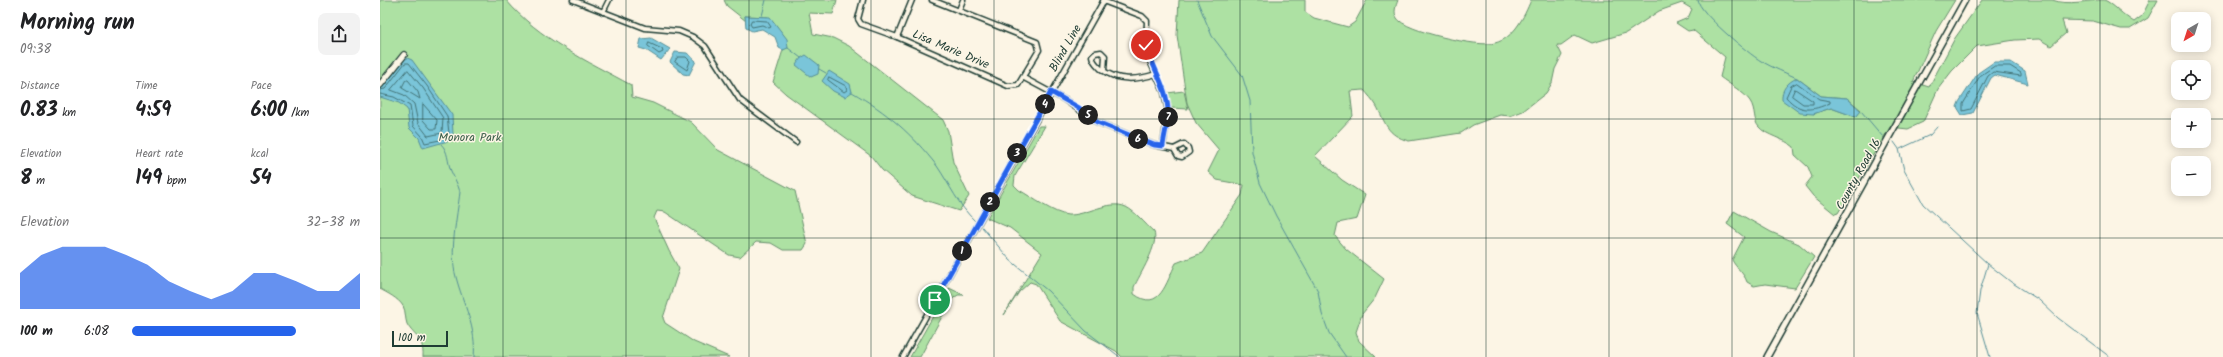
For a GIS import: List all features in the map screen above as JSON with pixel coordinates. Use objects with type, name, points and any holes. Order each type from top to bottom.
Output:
[{"type":"highway","points":[[380,85],[404,55]]},
{"type":"main road","name":"County Road 16","points":[[1767,357],[1965,0]]},
{"type":"street","points":[[573,0],[645,28],[679,31],[693,37],[705,46],[740,100],[796,142]]},
{"type":"street","points":[[603,12],[609,0]]},
{"type":"street","name":"Lisa Marie Drive","points":[[863,0],[858,19],[861,24],[897,37],[1008,86],[1018,86],[1024,78]]},
{"type":"street","points":[[897,37],[912,0]]},
{"type":"street","points":[[932,0],[1037,42],[1039,50],[1024,78],[1079,108],[1097,122],[1154,145],[1174,149]]},
{"type":"street","points":[[959,10],[963,0]]},
{"type":"street","points":[[1104,1],[1142,16],[1146,21],[1146,45],[1164,92],[1168,111],[1163,146]]},
{"type":"street","name":"Blind Line","points":[[903,357],[1051,92],[1104,1]]},
{"type":"street","points":[[1104,71],[1104,56],[1101,52],[1095,53],[1092,56],[1093,62],[1104,71],[1124,79],[1135,79],[1156,74]]},
{"type":"green space","name":"Monora Park","points":[[380,0],[506,0],[519,14],[548,38],[631,85],[632,97],[653,103],[691,122],[718,150],[795,191],[807,244],[803,250],[783,250],[771,243],[756,242],[740,257],[729,255],[665,212],[657,211],[654,218],[679,269],[663,318],[665,323],[694,342],[729,357],[423,357],[422,345],[407,324],[403,306],[395,298],[380,289]]},
{"type":"green space","points":[[724,0],[837,0],[833,14],[809,13],[813,34],[833,38],[849,46],[943,120],[948,131],[953,162],[969,196],[959,211],[912,196],[882,170],[871,156],[786,94],[773,82],[783,50],[787,47],[768,17],[745,16],[746,21],[727,6]]},
{"type":"green space","points":[[1179,0],[1305,0],[1305,12],[1314,18],[1348,27],[1355,22],[1367,0],[1398,0],[1395,9],[1397,18],[1413,28],[1459,41],[1487,44],[1502,40],[1513,32],[1522,20],[1531,0],[1955,0],[1936,31],[1913,82],[1929,87],[1955,38],[1982,0],[2052,0],[2071,3],[2104,0],[2134,22],[2142,16],[2150,0],[2158,0],[2148,18],[2130,29],[2121,29],[2093,21],[2062,20],[2066,33],[2051,46],[2039,39],[2015,40],[1977,46],[1952,71],[1938,89],[1923,122],[1908,129],[1890,127],[1838,213],[1835,214],[1813,196],[1805,186],[1812,177],[1808,167],[1795,155],[1794,147],[1762,130],[1757,125],[1750,101],[1740,91],[1720,77],[1725,57],[1693,30],[1688,31],[1676,23],[1688,18],[1692,9],[1682,3],[1659,11],[1626,33],[1592,43],[1575,35],[1561,45],[1557,45],[1562,55],[1555,69],[1552,83],[1546,93],[1523,111],[1510,116],[1500,115],[1473,125],[1461,133],[1409,141],[1401,138],[1391,132],[1376,105],[1364,90],[1350,91],[1353,116],[1315,156],[1342,180],[1365,195],[1357,219],[1338,223],[1335,236],[1346,249],[1384,279],[1375,298],[1362,314],[1356,332],[1359,341],[1376,357],[1122,357],[1116,351],[1060,321],[1036,284],[1030,282],[1019,292],[1004,315],[1042,253],[1010,228],[987,218],[1039,126],[1045,126],[1015,176],[1014,185],[1019,190],[1043,205],[1062,214],[1075,215],[1105,206],[1119,205],[1130,209],[1137,215],[1154,232],[1155,238],[1151,252],[1134,287],[1134,294],[1143,299],[1150,300],[1156,298],[1161,293],[1176,263],[1202,253],[1242,195],[1244,185],[1217,180],[1208,172],[1219,150],[1196,123],[1187,103],[1177,35]],"holes":[[[1797,78],[1821,96],[1847,98],[1861,110],[1856,117],[1831,108],[1813,114]]]},
{"type":"green space","points":[[1184,91],[1188,109],[1171,108],[1167,93]]},
{"type":"green space","points":[[1734,211],[1771,232],[1799,244],[1814,257],[1795,288],[1765,284],[1754,286],[1747,282],[1732,260],[1744,237],[1727,224]]},
{"type":"green space","points":[[949,288],[964,295],[958,295],[951,300],[920,357],[910,357]]},
{"type":"water","points":[[745,16],[770,17],[787,39],[788,48],[783,50],[779,48],[775,37],[762,29],[752,31],[746,28]]},
{"type":"water","points":[[651,38],[670,49],[661,60],[646,50],[639,48],[641,39]]},
{"type":"water","points":[[675,52],[687,53],[696,61],[689,75],[683,74],[670,62]]},
{"type":"water","points":[[806,55],[819,65],[818,74],[811,77],[796,65],[801,58]]},
{"type":"water","points":[[405,57],[412,60],[452,115],[453,134],[448,141],[423,148],[419,138],[409,128],[407,109],[399,103],[380,97],[380,88]]},
{"type":"water","points":[[1994,62],[2011,62],[2025,71],[2028,84],[1995,75],[1991,78],[1973,113],[1962,115],[1957,107],[1959,102],[1978,73]]},
{"type":"water","points":[[829,71],[850,84],[852,92],[845,97],[833,91],[822,81]]},
{"type":"water","points":[[1797,78],[1821,96],[1847,98],[1861,111],[1856,117],[1831,108],[1813,114],[1800,113],[1782,100],[1783,92],[1786,86]]},
{"type":"waterway","points":[[762,16],[766,0]]},
{"type":"waterway","points":[[1197,0],[1212,36],[1242,75],[1250,101],[1252,152],[1260,183],[1276,216],[1318,291],[1322,314],[1329,333],[1346,357]]},
{"type":"waterway","points":[[1698,0],[1700,6],[1706,14],[1746,50],[1766,64],[1797,78]]},
{"type":"waterway","points":[[788,48],[801,58]]},
{"type":"waterway","points":[[819,69],[826,73]]},
{"type":"waterway","points":[[852,92],[888,116],[918,143],[937,166],[959,202],[975,221]]},
{"type":"waterway","points":[[1861,111],[1883,137]]},
{"type":"waterway","points":[[1900,149],[1930,135],[1937,127]]},
{"type":"waterway","points":[[1894,142],[1899,149],[1904,170],[1923,204],[1988,264],[2011,282],[2039,300],[2058,318],[2110,357]]},
{"type":"waterway","points":[[441,144],[447,153],[451,171],[460,192],[454,235],[453,257],[456,277],[469,316],[473,336],[474,357]]},
{"type":"waterway","points":[[982,227],[1010,260],[1048,291],[1086,331],[1120,357]]},
{"type":"waterway","points":[[1988,264],[1980,291],[1977,313],[1990,357]]},
{"type":"route","points":[[935,300],[1051,92],[1079,108],[1097,122],[1154,145],[1163,146],[1168,125],[1168,111],[1164,92],[1150,61],[1146,45]]}]
